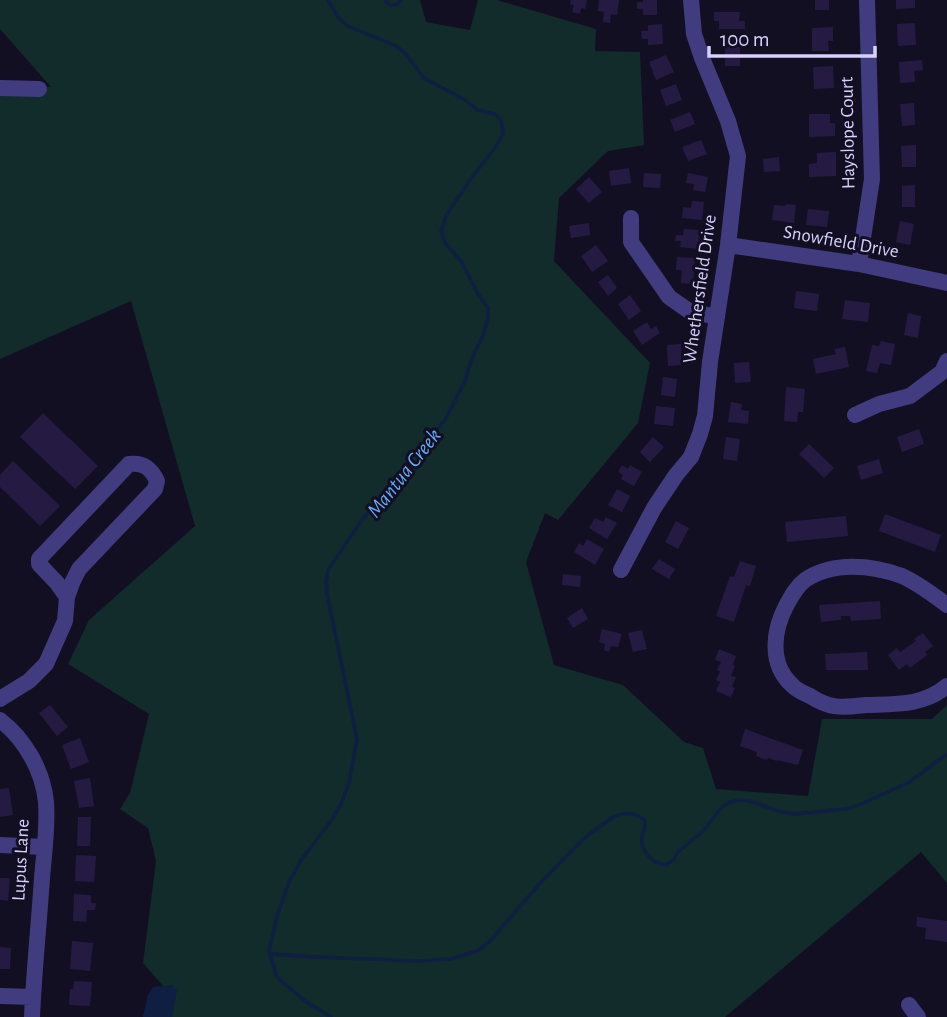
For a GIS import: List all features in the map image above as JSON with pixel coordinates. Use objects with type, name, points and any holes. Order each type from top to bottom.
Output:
[{"type":"street","name":"Whethersfield Drive","points":[[621,570],[654,508],[691,457],[700,434],[705,416],[710,362],[728,245],[738,156],[728,121],[694,34],[691,0]]},
{"type":"street","name":"Hayslope Court","points":[[859,264],[872,180],[867,0]]},
{"type":"street","points":[[0,88],[39,89]]},
{"type":"street","points":[[631,218],[631,242],[668,297],[689,312],[717,317]]},
{"type":"street","name":"Snowfield Drive","points":[[728,245],[859,264],[947,283]]},
{"type":"street","points":[[855,415],[879,404],[910,396],[942,372],[947,362]]},
{"type":"street","points":[[0,699],[29,681],[46,664],[65,621],[67,597],[79,569],[155,489],[157,481],[154,474],[138,462],[129,464],[39,559],[38,565],[67,597]]},
{"type":"street","points":[[947,605],[903,577],[859,566],[839,568],[806,580],[795,589],[780,621],[775,638],[775,651],[782,672],[792,686],[822,703],[837,707],[917,702],[939,693],[947,686]]},
{"type":"street","name":"Lupus Lane","points":[[0,720],[24,745],[42,783],[46,803],[32,1017]]},
{"type":"street","points":[[0,845],[44,847]]},
{"type":"street","points":[[0,996],[33,998]]},
{"type":"green space","points":[[0,0],[420,0],[426,22],[470,30],[478,0],[497,0],[596,29],[595,51],[640,52],[644,145],[608,151],[559,198],[554,261],[650,363],[638,423],[558,520],[545,513],[526,562],[554,665],[623,685],[684,742],[703,748],[716,789],[808,796],[822,719],[932,719],[947,705],[947,883],[921,852],[725,1017],[143,1017],[148,995],[163,986],[143,963],[156,861],[148,828],[120,809],[130,793],[149,714],[68,664],[89,620],[195,526],[131,301],[0,359],[0,87],[51,87],[0,29]]},
{"type":"water","points":[[172,985],[177,990],[172,1017],[143,1017],[148,995],[153,987]]},
{"type":"building","points":[[571,0],[587,0],[585,9],[581,8],[580,14],[572,12],[574,5],[570,4]]},
{"type":"building","points":[[599,0],[619,0],[617,15],[611,14],[610,23],[603,22],[604,12],[598,11]]},
{"type":"building","points":[[657,0],[657,15],[643,15],[643,9],[637,9],[637,2]]},
{"type":"building","points":[[815,0],[829,0],[829,10],[815,10]]},
{"type":"building","points":[[896,0],[915,0],[915,8],[896,9]]},
{"type":"building","points":[[714,12],[740,12],[739,21],[745,21],[745,29],[719,29],[719,21],[714,21]]},
{"type":"building","points":[[915,23],[916,45],[898,46],[897,24]]},
{"type":"building","points":[[662,24],[663,44],[648,45],[648,39],[642,39],[641,31],[648,31],[648,25]]},
{"type":"building","points":[[833,27],[833,41],[828,41],[829,51],[812,51],[812,28]]},
{"type":"building","points":[[725,47],[740,47],[740,66],[725,66]]},
{"type":"building","points":[[666,55],[674,72],[656,80],[649,62]]},
{"type":"building","points":[[922,60],[923,70],[914,71],[915,82],[900,83],[899,62]]},
{"type":"building","points":[[833,66],[834,88],[814,89],[813,67]]},
{"type":"building","points":[[676,84],[682,100],[666,106],[660,90]]},
{"type":"building","points":[[914,103],[915,125],[902,126],[900,104]]},
{"type":"building","points":[[690,112],[695,124],[675,132],[670,120]]},
{"type":"building","points":[[809,114],[830,114],[830,123],[835,123],[835,136],[809,137]]},
{"type":"building","points":[[701,140],[707,154],[688,161],[682,147]]},
{"type":"building","points":[[916,145],[916,167],[902,167],[901,146]]},
{"type":"building","points":[[836,152],[836,176],[809,177],[809,164],[817,163],[817,153]]},
{"type":"building","points":[[779,157],[780,171],[764,172],[763,159]]},
{"type":"building","points":[[629,168],[631,183],[611,186],[609,171]]},
{"type":"building","points":[[644,173],[661,174],[660,188],[643,187]]},
{"type":"building","points":[[688,173],[708,177],[705,192],[693,190],[694,184],[686,183]]},
{"type":"building","points":[[589,177],[602,192],[589,203],[576,189]]},
{"type":"building","points":[[915,185],[915,207],[902,207],[902,186]]},
{"type":"building","points":[[692,201],[704,202],[702,220],[682,218],[683,207],[691,208]]},
{"type":"building","points":[[774,205],[796,205],[794,223],[772,220]]},
{"type":"building","points":[[808,209],[829,211],[827,227],[806,225]]},
{"type":"building","points":[[900,221],[914,224],[910,245],[896,242]]},
{"type":"building","points":[[589,223],[590,235],[571,238],[569,226]]},
{"type":"building","points":[[684,229],[700,230],[698,249],[680,247],[681,241],[675,241],[676,235],[683,235]]},
{"type":"building","points":[[596,245],[608,261],[592,272],[581,256]]},
{"type":"building","points":[[677,257],[695,258],[693,284],[681,283],[682,270],[676,270]]},
{"type":"building","points":[[608,275],[617,288],[608,296],[598,282]]},
{"type":"building","points":[[796,291],[819,294],[817,311],[794,308]]},
{"type":"building","points":[[630,295],[641,311],[629,320],[618,304]]},
{"type":"building","points":[[845,300],[870,303],[868,322],[842,319]]},
{"type":"building","points":[[908,313],[921,316],[918,338],[904,335]]},
{"type":"building","points":[[647,322],[651,329],[656,326],[660,333],[642,345],[633,331]]},
{"type":"building","points":[[881,341],[895,344],[891,365],[880,363],[877,373],[866,371],[872,345],[879,346]]},
{"type":"building","points":[[681,344],[682,365],[668,366],[667,345]]},
{"type":"building","points":[[845,347],[849,367],[816,374],[813,359],[836,354],[834,349]]},
{"type":"building","points":[[749,362],[751,382],[735,383],[734,363]]},
{"type":"building","points":[[663,377],[677,379],[675,397],[661,395]]},
{"type":"building","points":[[786,387],[805,389],[803,412],[798,412],[797,422],[784,421]]},
{"type":"building","points":[[731,402],[742,404],[741,410],[749,411],[748,424],[728,422]]},
{"type":"building","points":[[656,406],[675,408],[673,426],[654,424]]},
{"type":"building","points":[[43,413],[98,466],[75,489],[20,437]]},
{"type":"building","points":[[919,429],[924,444],[902,452],[897,437]]},
{"type":"building","points":[[653,437],[664,447],[650,462],[640,452]]},
{"type":"building","points":[[726,437],[740,439],[737,461],[723,459]]},
{"type":"building","points":[[809,444],[834,468],[824,478],[799,454]]},
{"type":"building","points":[[879,459],[883,473],[861,480],[857,466]]},
{"type":"building","points":[[13,461],[60,506],[40,526],[0,487],[0,475]]},
{"type":"building","points":[[622,465],[628,469],[630,465],[642,472],[634,486],[621,479],[623,475],[618,472]]},
{"type":"building","points":[[617,489],[630,496],[622,512],[608,505]]},
{"type":"building","points":[[885,514],[941,535],[935,552],[879,531]]},
{"type":"building","points":[[846,516],[848,536],[787,542],[785,522]]},
{"type":"building","points":[[606,517],[617,523],[607,539],[589,528],[595,518],[603,522]]},
{"type":"building","points":[[676,521],[689,528],[678,549],[665,542]]},
{"type":"building","points":[[587,539],[604,549],[595,565],[574,552],[579,543],[583,546]]},
{"type":"building","points":[[659,559],[675,569],[669,579],[652,569]]},
{"type":"building","points":[[740,561],[756,566],[750,586],[746,585],[734,622],[716,616],[730,576],[734,577]]},
{"type":"building","points":[[563,574],[581,576],[580,587],[562,585]]},
{"type":"building","points":[[880,601],[881,619],[851,621],[850,616],[841,616],[841,620],[821,622],[819,605]]},
{"type":"building","points":[[582,608],[588,619],[573,628],[567,618]]},
{"type":"building","points":[[602,629],[622,634],[618,647],[611,646],[609,652],[604,650],[605,644],[599,642]]},
{"type":"building","points":[[642,630],[647,649],[633,652],[628,633]]},
{"type":"building","points":[[923,633],[933,646],[925,652],[927,655],[910,668],[907,664],[899,670],[888,655],[897,648],[900,652]]},
{"type":"building","points":[[719,649],[736,656],[731,676],[736,677],[732,687],[735,688],[731,697],[716,691],[720,682],[716,680],[721,662],[715,660]]},
{"type":"building","points":[[867,652],[868,670],[826,670],[825,654]]},
{"type":"building","points":[[50,705],[68,727],[57,736],[39,713]]},
{"type":"building","points":[[745,729],[803,750],[798,765],[768,758],[767,760],[756,756],[757,752],[740,746]]},
{"type":"building","points":[[80,738],[89,762],[71,769],[62,745]]},
{"type":"building","points":[[90,778],[94,806],[79,808],[74,781]]},
{"type":"building","points":[[9,788],[13,815],[0,817],[0,789]]},
{"type":"building","points":[[78,817],[91,817],[90,846],[77,846]]},
{"type":"building","points":[[76,855],[96,856],[94,882],[75,881]]},
{"type":"building","points":[[0,878],[10,878],[8,901],[0,900]]},
{"type":"building","points":[[74,894],[91,895],[91,903],[96,903],[95,910],[87,910],[86,922],[73,921]]},
{"type":"building","points":[[917,917],[947,921],[947,942],[925,939],[926,928],[916,926]]},
{"type":"building","points":[[72,941],[93,943],[90,971],[70,969]]},
{"type":"building","points":[[0,947],[11,948],[10,969],[0,969]]},
{"type":"building","points":[[74,981],[92,982],[90,1006],[69,1005],[70,989],[73,989]]},
{"type":"waterway","name":"Mantua Creek","points":[[328,0],[338,17],[348,26],[396,46],[405,53],[424,78],[465,100],[477,110],[495,114],[501,120],[503,134],[447,214],[441,231],[446,244],[461,261],[488,308],[483,335],[465,381],[445,420],[414,454],[359,524],[328,570],[327,594],[357,739],[349,783],[341,804],[301,860],[289,882],[269,951],[280,980],[305,1001],[331,1017]]},
{"type":"waterway","name":"Mantua Creek","points":[[385,0],[393,5],[401,0]]},
{"type":"waterway","points":[[270,954],[418,961],[451,959],[477,951],[489,942],[583,839],[613,817],[630,814],[645,821],[642,837],[645,852],[652,859],[666,865],[730,802],[750,801],[795,814],[854,807],[908,783],[947,754]]}]
